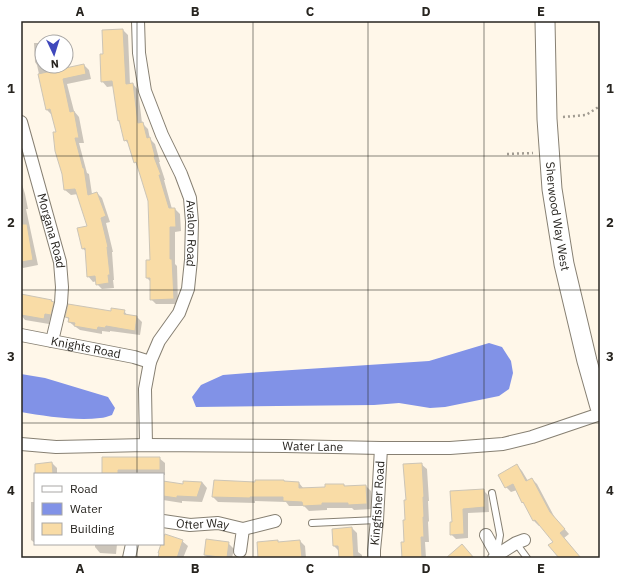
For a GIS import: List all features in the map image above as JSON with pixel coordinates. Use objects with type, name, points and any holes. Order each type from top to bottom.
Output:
[{"type":"highway","name":"Sherwood Way West","points":[[545,21],[546,119],[552,188],[564,264],[587,361],[600,407]]},
{"type":"street","name":"Avalon Road","points":[[138,21],[139,53],[145,91],[162,135],[181,174],[190,198],[192,222],[191,260],[188,289],[179,313],[159,341],[150,362],[144,389],[146,446]]},
{"type":"street","name":"Morgana Road","points":[[21,122],[60,262],[62,288],[61,303],[52,341]]},
{"type":"street","name":"Knights Road","points":[[21,335],[134,357],[150,362]]},
{"type":"street","name":"Water Lane","points":[[21,444],[56,447],[285,446],[450,448],[503,444],[532,438],[600,414]]},
{"type":"street","name":"Kingfisher Road","points":[[374,558],[381,448]]},
{"type":"street","name":"Otter Way","points":[[164,521],[190,525],[218,523],[243,529],[275,521]]},
{"type":"street","name":"Otter Way","points":[[240,551],[243,529]]},
{"type":"street","points":[[486,535],[495,556],[520,541]]},
{"type":"street","points":[[129,558],[132,545]]},
{"type":"lane","points":[[492,493],[500,535],[495,556]]},
{"type":"lane","points":[[312,524],[377,520]]},
{"type":"lane","points":[[520,541],[527,558]]},
{"type":"path","points":[[546,119],[586,115],[600,106]]},
{"type":"path","points":[[507,154],[533,153]]},
{"type":"water","points":[[489,343],[502,347],[511,361],[513,373],[509,389],[499,396],[445,407],[430,408],[399,403],[374,405],[196,407],[192,397],[201,385],[223,375],[429,361]]},
{"type":"water","points":[[21,374],[45,378],[108,397],[115,408],[112,415],[103,418],[91,419],[60,418],[21,412]]},
{"type":"building","points":[[123,29],[126,84],[133,83],[138,123],[143,122],[147,138],[150,137],[154,157],[161,175],[159,175],[169,208],[175,208],[176,227],[170,227],[170,259],[172,259],[174,299],[150,300],[150,278],[146,278],[146,260],[150,260],[148,201],[136,162],[134,163],[127,140],[124,141],[119,120],[118,121],[112,81],[101,82],[100,54],[103,54],[102,30]]},
{"type":"building","points":[[84,64],[86,74],[63,79],[70,112],[74,111],[79,138],[75,138],[84,168],[88,195],[97,192],[106,216],[101,218],[108,247],[110,275],[108,275],[109,283],[96,285],[95,276],[87,277],[85,248],[82,249],[77,228],[87,226],[75,189],[64,190],[62,174],[55,151],[53,132],[56,132],[50,109],[46,110],[38,74],[74,74],[74,66]]},
{"type":"building","points":[[21,224],[27,224],[33,260],[21,262]]},
{"type":"building","points":[[21,294],[52,300],[51,301],[54,302],[51,315],[45,314],[44,319],[21,315]]},
{"type":"building","points":[[68,304],[111,311],[111,308],[125,310],[124,314],[137,316],[135,331],[106,326],[105,328],[98,327],[97,330],[74,326],[75,323],[68,322],[69,318],[65,317]]},
{"type":"building","points":[[102,457],[160,457],[160,470],[118,470],[118,473],[102,473]]},
{"type":"building","points":[[52,462],[53,473],[35,473],[35,464]]},
{"type":"building","points":[[422,463],[424,537],[421,537],[422,558],[402,558],[401,542],[404,542],[403,520],[405,520],[404,500],[406,500],[403,464]]},
{"type":"building","points":[[517,464],[526,481],[532,478],[550,512],[565,529],[560,533],[581,558],[559,558],[548,545],[553,542],[535,520],[533,521],[513,484],[505,488],[498,475]]},
{"type":"building","points":[[214,480],[255,482],[255,480],[284,480],[299,482],[299,488],[325,487],[325,484],[344,484],[344,486],[366,485],[367,504],[348,505],[348,503],[322,503],[322,505],[303,506],[302,502],[283,501],[283,497],[212,497]]},
{"type":"building","points":[[164,481],[183,484],[183,481],[202,482],[197,497],[177,496],[177,498],[164,496]]},
{"type":"building","points":[[484,489],[485,507],[463,509],[464,534],[450,535],[450,522],[452,522],[450,491]]},
{"type":"building","points":[[352,527],[354,558],[339,558],[338,546],[333,546],[332,529]]},
{"type":"building","points":[[165,534],[183,540],[177,558],[158,558],[161,545],[164,545]]},
{"type":"building","points":[[206,539],[229,542],[227,558],[204,555]]},
{"type":"building","points":[[278,540],[278,542],[300,540],[302,558],[258,558],[257,542]]},
{"type":"building","points":[[462,544],[474,558],[446,558]]}]
